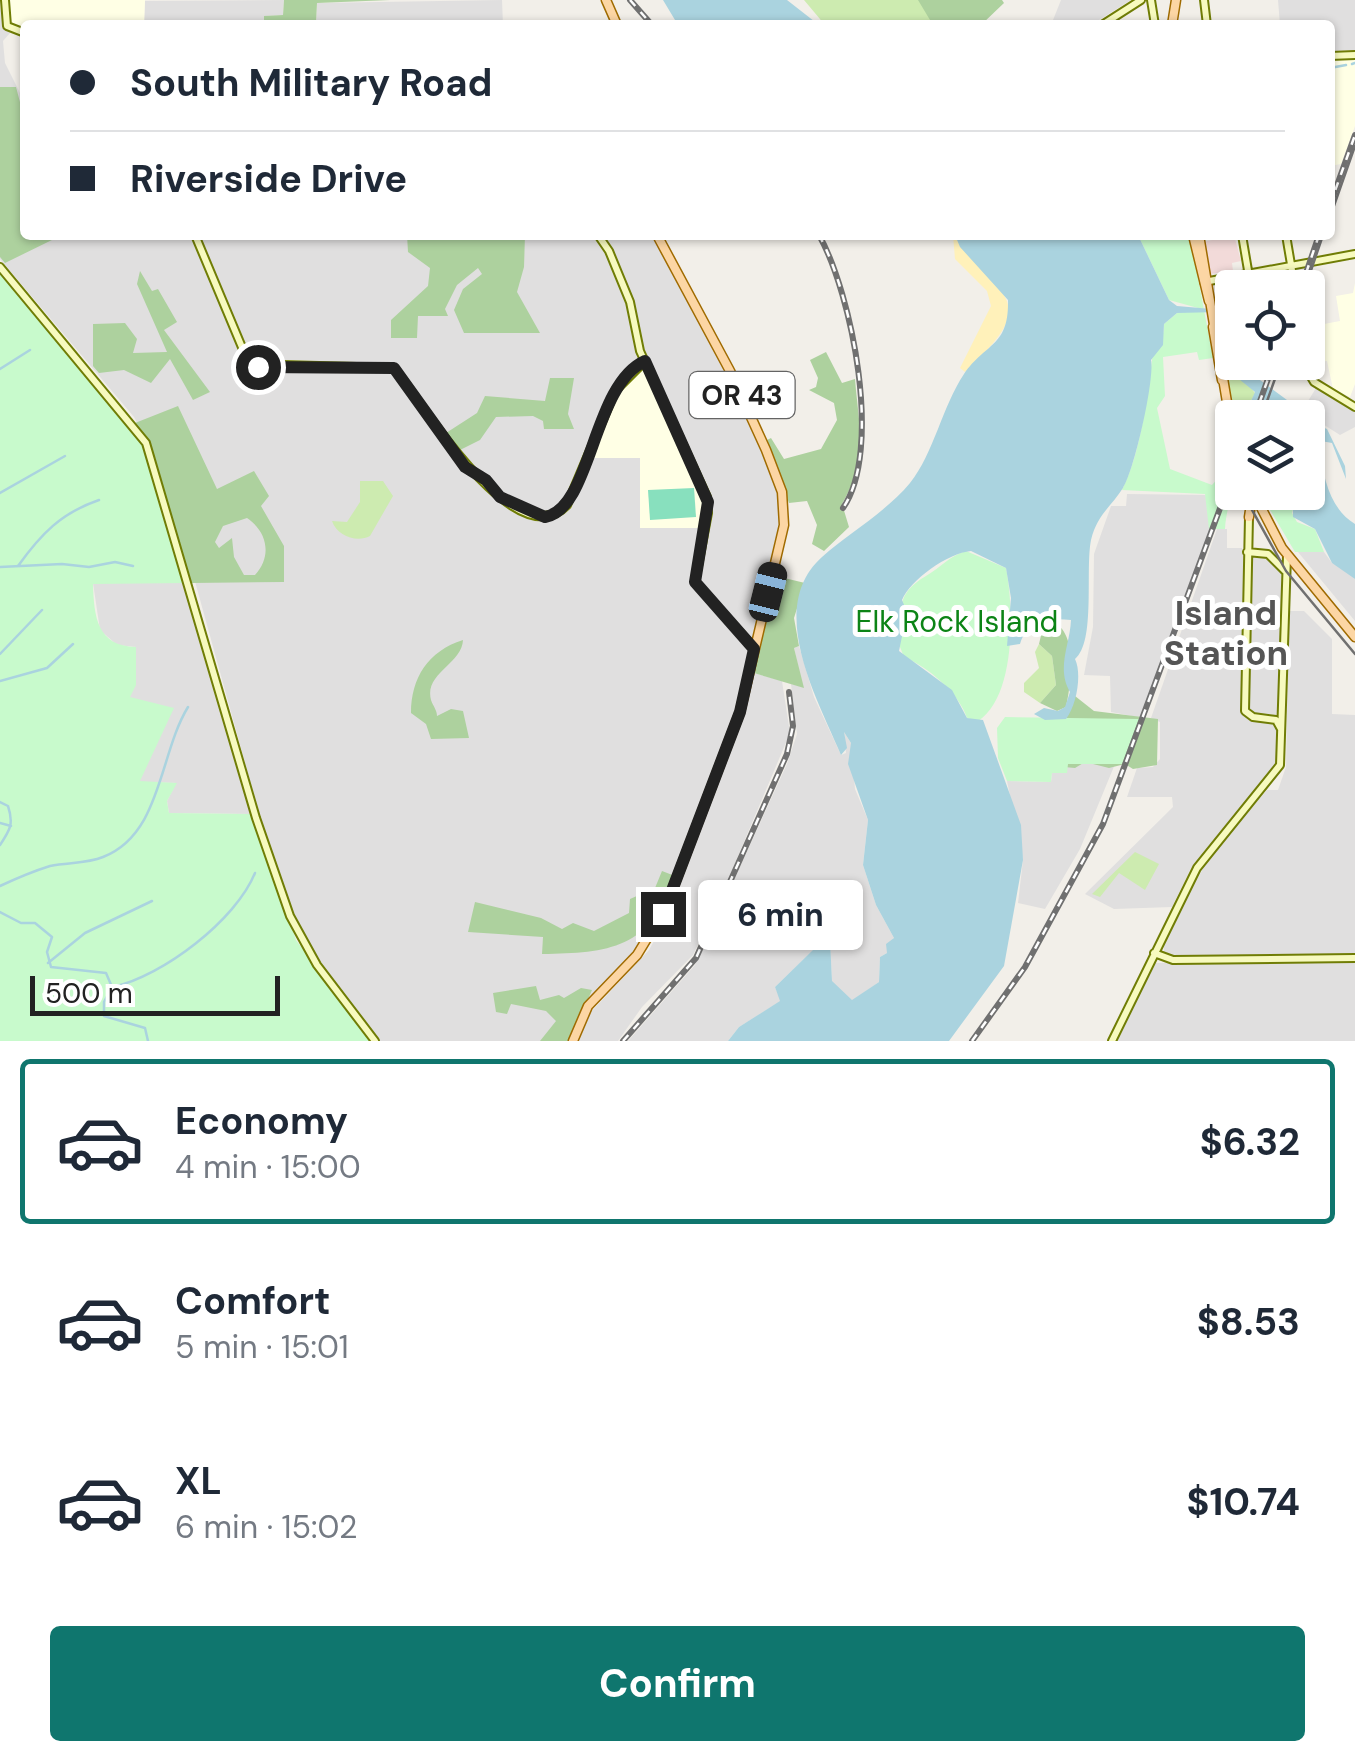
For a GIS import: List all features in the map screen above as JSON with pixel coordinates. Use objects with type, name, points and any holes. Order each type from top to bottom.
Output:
[{"type":"main road","name":"OR 43","points":[[573,1041],[588,1006],[654,930],[740,712],[782,535],[782,492],[739,388],[661,240]]},
{"type":"main road","points":[[1197,240],[1215,346]]},
{"type":"main road","points":[[1212,332],[1215,339]]},
{"type":"main road","points":[[1222,380],[1226,400]]},
{"type":"main road","points":[[1248,517],[1249,510]]},
{"type":"main road","points":[[1261,510],[1298,570],[1355,637]]},
{"type":"main road","points":[[1248,517],[1254,511],[1263,514]]},
{"type":"main road","points":[[1286,572],[1298,570]]},
{"type":"street","points":[[5,0],[7,26],[20,30]]},
{"type":"street","points":[[1110,20],[1141,0]]},
{"type":"street","points":[[196,240],[250,364],[394,368],[465,467],[486,480],[500,497],[535,516],[553,516],[568,504],[612,396],[632,370],[645,361]]},
{"type":"street","points":[[602,240],[630,302],[634,334],[632,370]]},
{"type":"street","points":[[1243,240],[1248,270]]},
{"type":"street","points":[[1287,240],[1292,270]]},
{"type":"street","points":[[1266,270],[1355,254]]},
{"type":"street","points":[[0,266],[146,444],[255,814],[300,938],[375,1041]]},
{"type":"street","points":[[1205,282],[1215,280]]},
{"type":"street","points":[[634,334],[708,502],[695,582],[754,649]]},
{"type":"street","points":[[1313,380],[1355,408]]},
{"type":"street","points":[[1248,517],[1246,710],[1277,721],[1282,730]]},
{"type":"street","points":[[1112,1041],[1200,863],[1279,767],[1284,551],[1271,555],[1248,552]]},
{"type":"street","points":[[1271,555],[1286,572]]},
{"type":"street","points":[[1266,718],[1283,715]]},
{"type":"street","points":[[1154,953],[1172,960],[1355,958]]},
{"type":"shaded area","points":[[0,0],[2,22],[10,33],[3,41],[5,63],[20,93],[20,240],[657,240],[728,374],[771,470],[780,500],[780,522],[737,712],[662,909],[640,946],[579,1013],[569,1041],[379,1041],[318,964],[299,931],[260,817],[167,480],[134,417],[0,259]]},
{"type":"shaded area","points":[[9,0],[145,0],[144,20],[20,20],[18,28],[9,22]]},
{"type":"shaded area","points":[[284,0],[283,15],[265,16],[265,20],[144,20],[145,1]]},
{"type":"shaded area","points":[[502,0],[503,20],[316,20],[317,3]]},
{"type":"shaded area","points":[[1061,0],[1131,0],[1099,20],[1053,20]]},
{"type":"shaded area","points":[[1278,0],[1355,0],[1355,50],[1335,51],[1335,20],[1280,20]]},
{"type":"shaded area","points":[[1355,59],[1355,126],[1341,164],[1335,165],[1335,60]]},
{"type":"shaded area","points":[[1235,240],[1241,261],[1232,263],[1233,270],[1209,274],[1203,242]]},
{"type":"shaded area","points":[[1355,283],[1355,384],[1350,397],[1333,389],[1325,361],[1325,324],[1340,321],[1336,296],[1353,293]]},
{"type":"shaded area","points":[[643,367],[707,505],[702,528],[640,528],[640,458],[590,458],[620,392]]},
{"type":"shaded area","points":[[1316,388],[1355,412],[1355,427],[1340,435],[1325,426],[1325,400],[1309,400]]},
{"type":"shaded area","points":[[1127,494],[1210,495],[1209,532],[1142,718],[1111,712],[1110,676],[1084,675],[1093,627],[1094,554],[1111,506],[1126,506]]},
{"type":"shaded area","points":[[1217,529],[1227,529],[1227,548],[1242,548],[1243,556],[1267,556],[1282,573],[1277,762],[1191,868],[1172,907],[1114,909],[1085,894],[1173,807],[1172,797],[1127,797],[1137,768],[1153,767],[1160,759],[1160,722],[1151,718]]},
{"type":"shaded area","points":[[1298,552],[1324,552],[1332,563],[1348,570],[1355,579],[1355,621]]},
{"type":"shaded area","points":[[93,583],[187,583],[253,814],[169,813],[167,801],[176,783],[139,782],[130,697],[136,647],[117,645],[100,630]]},
{"type":"shaded area","points":[[1289,611],[1304,611],[1332,639],[1332,714],[1355,715],[1355,954],[1164,956],[1164,942],[1209,857],[1267,790],[1278,790],[1286,767]]},
{"type":"shaded area","points":[[799,646],[814,697],[841,755],[846,753],[844,732],[851,743],[855,789],[868,820],[863,865],[876,905],[894,938],[887,953],[880,957],[879,982],[852,1001],[832,982],[830,940],[838,926],[775,987],[781,1001],[739,1027],[728,1041],[628,1041],[695,965],[787,764],[797,734],[791,684],[803,687],[794,648]]},
{"type":"shaded area","points":[[754,673],[782,681],[790,733],[693,955],[642,1007],[618,1041],[578,1041],[591,1012],[649,950],[670,912],[742,721]]},
{"type":"shaded area","points":[[1067,764],[1115,764],[1080,849],[1045,909],[1018,903],[1023,860],[1007,781],[1051,782],[1052,773]]},
{"type":"shaded area","points":[[1355,961],[1355,1041],[1116,1041],[1154,963]]},
{"type":"green space","points":[[284,0],[390,0],[317,3],[316,20],[264,20],[264,16],[283,15]]},
{"type":"green space","points":[[804,0],[924,0],[937,20],[821,20]]},
{"type":"green space","points":[[918,0],[1004,3],[986,20],[930,20]]},
{"type":"green space","points":[[0,87],[16,87],[20,102],[20,240],[52,240],[5,263],[0,257]]},
{"type":"green space","points":[[407,240],[525,240],[524,267],[517,292],[540,333],[464,333],[454,310],[463,289],[482,274],[478,268],[457,285],[445,309],[448,316],[418,316],[417,338],[391,338],[391,320],[428,286],[430,268],[408,252]]},
{"type":"green space","points":[[1140,240],[1191,240],[1213,358],[1199,360],[1197,352],[1163,357],[1165,396],[1157,408],[1170,469],[1212,485],[1215,482],[1215,510],[1228,510],[1225,529],[1209,529],[1205,494],[1122,490],[1138,443],[1152,360],[1164,324],[1177,313],[1198,308],[1169,300]]},
{"type":"green space","points":[[140,271],[152,291],[158,289],[177,322],[164,330],[210,392],[193,400],[170,359],[151,383],[124,370],[99,373],[93,366],[93,324],[125,323],[137,339],[133,353],[167,352],[137,284]]},
{"type":"green space","points":[[0,274],[137,434],[150,461],[187,583],[93,584],[100,628],[113,641],[136,647],[136,685],[130,697],[174,708],[140,781],[177,783],[167,801],[169,813],[253,814],[296,940],[371,1041],[0,1041]]},
{"type":"green space","points":[[826,352],[842,383],[855,379],[860,443],[856,472],[842,504],[849,527],[824,551],[812,544],[817,525],[807,501],[789,503],[767,440],[771,438],[784,459],[821,449],[837,420],[834,403],[809,390],[816,387],[818,378],[810,360]]},
{"type":"green space","points":[[550,378],[574,378],[568,414],[574,429],[544,429],[543,421],[533,416],[496,417],[480,440],[458,451],[446,433],[477,413],[485,396],[545,401]]},
{"type":"green space","points":[[1227,380],[1245,380],[1255,393],[1252,400],[1231,400]]},
{"type":"green space","points":[[178,406],[217,489],[254,471],[269,496],[261,506],[284,546],[284,582],[191,583],[155,458],[135,423]],"holes":[[[247,518],[263,537],[264,560],[255,575],[244,575],[234,557],[232,538],[219,548],[215,542],[223,526]]]},
{"type":"green space","points":[[360,481],[383,481],[393,496],[370,536],[359,539],[343,534],[332,521],[347,522],[360,502]]},
{"type":"green space","points":[[694,488],[696,517],[650,520],[648,490]]},
{"type":"green space","points":[[1270,510],[1293,510],[1297,522],[1315,529],[1324,552],[1295,552]]},
{"type":"green space","name":"Elk Rock Island","points":[[966,551],[1006,568],[1010,605],[1006,673],[1000,693],[978,721],[967,718],[957,699],[941,682],[904,657],[898,642],[902,603],[909,589]]},
{"type":"green space","points":[[776,576],[805,583],[794,618],[799,646],[794,648],[804,688],[754,673]]},
{"type":"green space","points":[[1050,621],[1065,634],[1071,658],[1066,707],[1057,711],[1040,703],[1056,685],[1052,656],[1039,644],[1043,627]]},
{"type":"green space","points":[[463,640],[457,656],[438,675],[430,691],[437,716],[451,709],[463,711],[469,738],[431,739],[426,724],[411,713],[414,688],[431,659]]},
{"type":"green space","points":[[1039,644],[1052,656],[1056,685],[1040,703],[1024,692],[1024,683],[1039,668],[1035,652]]},
{"type":"green space","points":[[1075,696],[1094,711],[1158,719],[1157,765],[1109,768],[1085,762],[1075,768],[1064,767],[1055,721]]},
{"type":"green space","points":[[1005,717],[1139,719],[1122,764],[1068,764],[1067,773],[1052,773],[1051,782],[1007,781],[998,758],[997,728]]},
{"type":"green space","points":[[1135,852],[1159,864],[1145,890],[1119,873],[1100,897],[1092,894]]},
{"type":"green space","points":[[662,871],[675,876],[654,919],[625,942],[607,948],[542,954],[543,937],[468,932],[475,902],[541,918],[562,929],[573,923],[594,931],[629,913],[630,899],[655,888]]},
{"type":"green space","points":[[536,986],[540,1000],[559,995],[564,998],[581,988],[592,990],[570,1041],[540,1041],[556,1021],[546,1011],[511,1004],[507,1014],[496,1012],[493,993]]},
{"type":"sand","points":[[953,240],[957,240],[1007,301],[1003,330],[965,372],[960,368],[991,306],[987,291],[955,259]]},
{"type":"water","points":[[663,0],[787,0],[813,20],[675,20]]},
{"type":"water","points":[[957,240],[1140,240],[1169,300],[1177,306],[1215,312],[1177,313],[1164,324],[1163,345],[1151,360],[1147,405],[1128,479],[1100,518],[1091,540],[1086,637],[1075,659],[1076,698],[1066,719],[1045,720],[1034,714],[1044,708],[1058,711],[1065,707],[1070,692],[1064,665],[1071,620],[1040,622],[1028,629],[1020,644],[1007,646],[1011,598],[1006,568],[971,551],[962,553],[921,576],[902,600],[907,612],[899,651],[952,690],[967,718],[983,720],[1021,825],[1023,860],[1004,966],[949,1041],[728,1041],[739,1027],[780,1001],[775,987],[815,948],[825,926],[840,926],[830,940],[832,981],[852,1000],[879,982],[880,957],[887,953],[886,944],[894,938],[876,905],[863,865],[868,820],[848,764],[851,743],[844,732],[847,748],[841,755],[810,682],[797,628],[798,602],[806,578],[822,557],[910,483],[964,374],[1005,327],[1008,300]]},
{"type":"water","points":[[1240,380],[1260,380],[1287,400],[1251,400],[1255,392]]},
{"type":"water","points":[[1325,428],[1345,466],[1346,479],[1332,443],[1325,442]]},
{"type":"water","points":[[1325,478],[1339,510],[1355,524],[1355,579],[1332,563],[1315,529],[1293,517],[1293,510],[1325,510]]},
{"type":"waterway","points":[[1335,67],[1346,65]]},
{"type":"waterway","points":[[0,369],[30,350]]},
{"type":"waterway","points":[[0,493],[65,456]]},
{"type":"waterway","points":[[18,566],[53,526],[99,500]]},
{"type":"waterway","points":[[0,567],[89,567],[115,562],[133,566]]},
{"type":"waterway","points":[[0,654],[42,610]]},
{"type":"waterway","points":[[0,681],[47,668],[73,644]]},
{"type":"waterway","points":[[0,886],[50,866],[97,859],[122,846],[148,812],[188,707]]},
{"type":"waterway","points":[[0,802],[8,806],[11,822],[0,845]]},
{"type":"waterway","points":[[0,823],[11,826]]},
{"type":"waterway","points":[[113,987],[154,971],[196,944],[232,909],[255,873]]},
{"type":"waterway","points":[[48,963],[85,933],[152,901]]},
{"type":"waterway","points":[[0,912],[21,923],[35,923],[52,937],[47,952],[51,967],[106,973],[112,987],[104,1002],[104,1016],[145,1028],[148,1041]]},
{"type":"tram line","points":[[1335,203],[1355,146]]},
{"type":"tram line","points":[[1311,270],[1321,240]]},
{"type":"tram line","points":[[1267,400],[1275,380]]},
{"type":"tram line","points":[[1252,510],[1286,571],[1355,654]]},
{"type":"railway","points":[[630,0],[648,20]]},
{"type":"railway","points":[[1335,191],[1355,135]]},
{"type":"railway","points":[[821,240],[852,332],[862,412],[855,482],[843,508]]},
{"type":"railway","points":[[1307,270],[1317,240]]},
{"type":"railway","points":[[1260,400],[1268,380]]},
{"type":"railway","points":[[972,1041],[1025,967],[1103,824],[1219,510]]},
{"type":"railway","points":[[623,1041],[696,958],[787,754],[793,726],[789,692]]},
{"type":"district","name":"Island Station","points":[[1226,633]]},
{"type":"route","points":[[258,367],[394,368],[465,467],[486,480],[500,497],[533,515],[545,517],[553,516],[568,504],[609,402],[622,381],[645,361],[708,502],[695,582],[754,649],[740,712],[663,914]]}]
